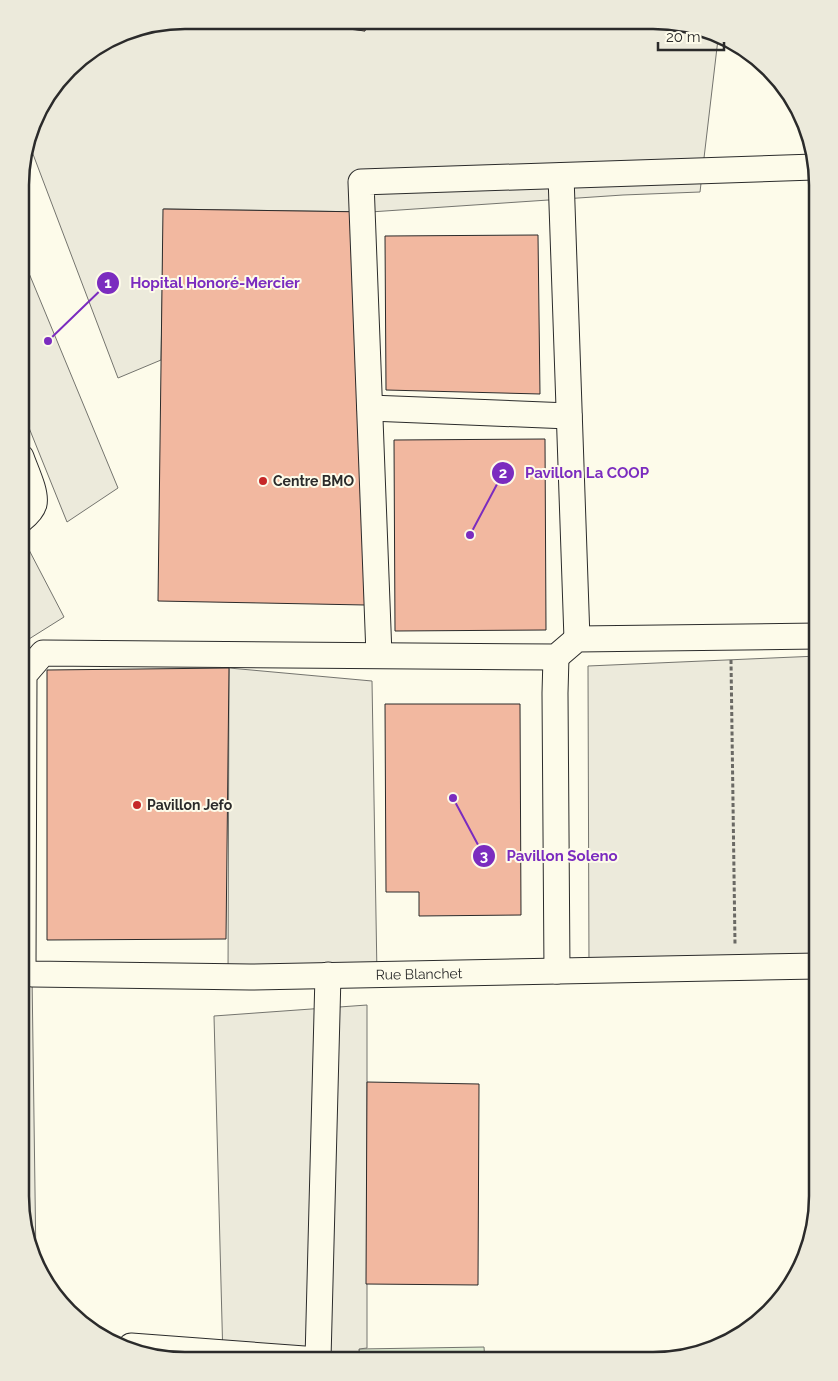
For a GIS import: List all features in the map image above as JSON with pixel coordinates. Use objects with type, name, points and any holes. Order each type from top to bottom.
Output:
[{"type":"street","points":[[378,655],[361,182],[808,167]]},
{"type":"street","points":[[561,176],[577,639]]},
{"type":"street","points":[[370,408],[569,416]]},
{"type":"street","points":[[29,481],[34,505],[29,512]]},
{"type":"street","points":[[29,669],[43,653],[556,657],[577,639],[809,636]]},
{"type":"street","points":[[556,657],[558,971]]},
{"type":"street","name":"Rue Blanchet","points":[[29,973],[250,977],[809,966]]},
{"type":"street","points":[[318,1352],[328,975]]},
{"type":"street","points":[[144,1347],[211,1352]]},
{"type":"path","points":[[731,652],[735,968]]},
{"type":"green space","points":[[484,1347],[484,1352],[359,1352],[359,1349]]},
{"type":"shaded area","points":[[175,29],[352,29],[365,31],[365,29],[653,29],[674,30],[694,34],[718,43],[700,192],[623,195],[370,212],[164,209],[161,360],[118,378],[32,152],[37,135],[55,98],[82,67],[98,55],[135,37]]},
{"type":"shaded area","points":[[29,273],[118,488],[67,522],[29,428]]},
{"type":"shaded area","points":[[29,550],[64,617],[29,639]]},
{"type":"shaded area","points":[[809,656],[809,966],[589,971],[588,666]]},
{"type":"shaded area","points":[[229,668],[372,681],[377,975],[228,977]]},
{"type":"shaded area","points":[[29,973],[32,974],[36,1241],[29,1206]]},
{"type":"shaded area","points":[[367,1005],[367,1348],[359,1349],[359,1352],[223,1352],[214,1016]]},
{"type":"building","points":[[348,29],[365,29],[365,31]]},
{"type":"building","name":"Centre BMO","points":[[163,209],[370,212],[365,605],[158,601]]},
{"type":"building","points":[[538,235],[540,394],[386,390],[385,236]]},
{"type":"building","points":[[545,439],[546,630],[395,631],[394,440]]},
{"type":"building","name":"Pavillon Jefo","points":[[229,668],[226,939],[47,940],[47,670]]},
{"type":"building","points":[[385,704],[520,704],[521,915],[419,916],[419,892],[386,892]]},
{"type":"building","points":[[367,1082],[479,1084],[478,1285],[366,1284]]},
{"type":"place","name":"Hopital Honoré-Mercier","points":[[48,341]]},
{"type":"place","name":"Centre BMO","points":[[263,481]]},
{"type":"place","name":"Pavillon La COOP","points":[[470,535]]},
{"type":"place","name":"Pavillon Soleno","points":[[453,798]]},
{"type":"place","name":"Pavillon Jefo","points":[[137,805]]}]
